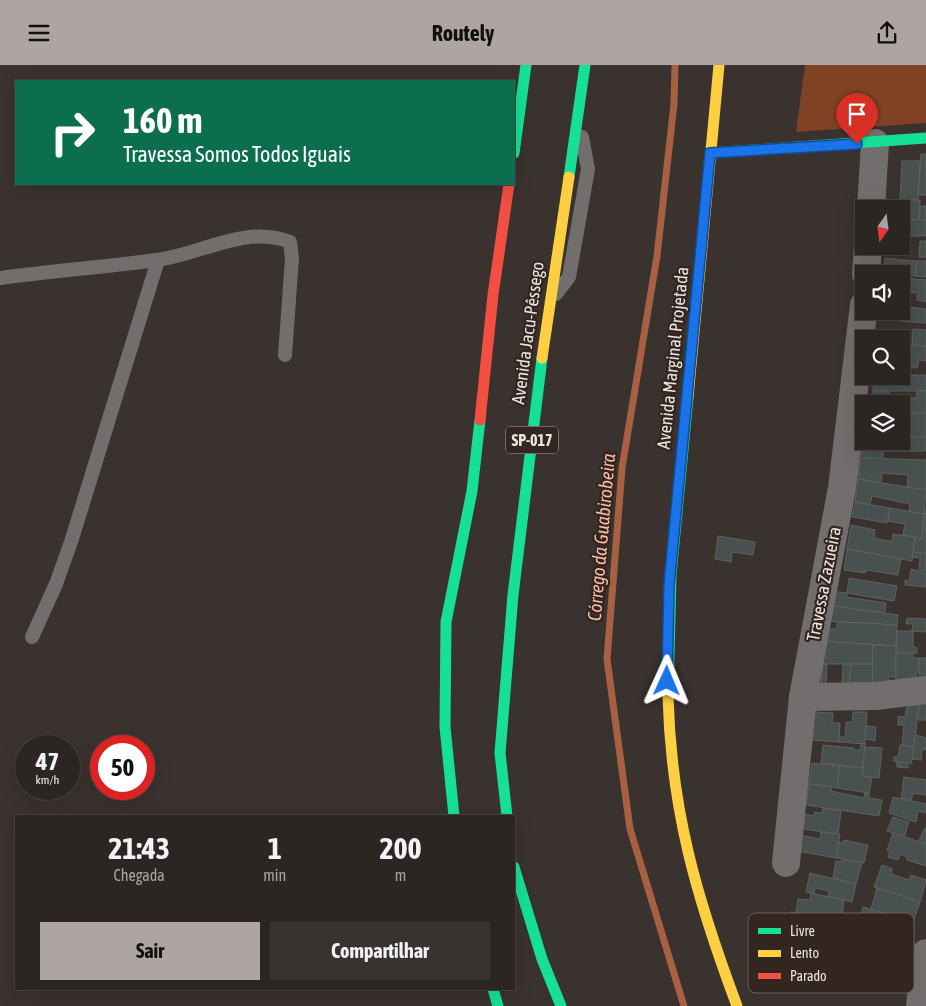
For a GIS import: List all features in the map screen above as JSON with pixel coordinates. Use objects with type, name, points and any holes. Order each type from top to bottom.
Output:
[{"type":"main road","points":[[515,146],[526,65]]},
{"type":"main road","points":[[578,112],[585,65]]},
{"type":"main road","name":"Avenida Marginal Projetada","points":[[720,65],[669,585],[668,719],[673,778],[687,851],[707,926],[737,1006]]},
{"type":"main road","points":[[710,153],[926,138]]},
{"type":"main road","name":"Avenida Jacu-Pêssego","points":[[454,815],[445,727],[446,622],[472,491],[494,295],[509,185]]},
{"type":"main road","name":"Avenida Jacu-Pêssego","points":[[507,815],[500,753],[513,595],[550,303]]},
{"type":"main road","points":[[515,870],[542,959],[561,1006]]},
{"type":"main road","points":[[493,990],[498,1006]]},
{"type":"street","points":[[872,200],[875,143]]},
{"type":"street","name":"Travessa Zazueira","points":[[786,863],[803,697],[842,488],[862,320]]},
{"type":"street","points":[[803,697],[876,696],[926,690]]},
{"type":"street","points":[[920,1006],[926,953]]},
{"type":"lane","points":[[550,303],[569,277],[588,169],[578,112]]},
{"type":"lane","points":[[0,278],[158,260],[258,236],[278,237],[290,241],[292,258],[285,355]]},
{"type":"lane","points":[[32,637],[56,585],[71,542],[158,260]]},
{"type":"shaded area","points":[[805,65],[926,65],[926,123],[796,132]]},
{"type":"building","points":[[921,154],[926,154],[926,195],[918,195]]},
{"type":"building","points":[[902,161],[920,161],[918,200],[900,200]]},
{"type":"building","points":[[910,200],[920,200],[919,220],[910,220]]},
{"type":"building","points":[[920,206],[926,206],[926,220],[919,220]]},
{"type":"building","points":[[910,219],[926,220],[926,236],[910,236]]},
{"type":"building","points":[[920,241],[926,241],[926,257],[919,257]]},
{"type":"building","points":[[885,258],[902,260],[902,265],[885,265]]},
{"type":"building","points":[[902,260],[917,261],[915,276],[910,276],[910,265],[902,265]]},
{"type":"building","points":[[917,261],[926,261],[926,277],[915,276]]},
{"type":"building","points":[[910,279],[926,280],[926,302],[917,300],[918,293],[910,292]]},
{"type":"building","points":[[910,307],[926,309],[926,323],[889,320],[910,320]]},
{"type":"building","points":[[913,329],[926,330],[926,346],[912,345]]},
{"type":"building","points":[[910,345],[926,346],[926,361],[919,360],[917,368],[910,368]]},
{"type":"building","points":[[910,375],[926,375],[926,391],[873,391],[873,385],[910,385]]},
{"type":"building","points":[[873,391],[889,391],[889,395],[873,395]]},
{"type":"building","points":[[917,391],[926,391],[926,413],[910,413],[910,398],[916,398]]},
{"type":"building","points":[[910,413],[926,413],[926,437],[910,437]]},
{"type":"building","points":[[910,437],[926,437],[925,451],[883,451],[883,459],[860,458],[861,450],[910,450]]},
{"type":"building","points":[[860,458],[926,460],[926,490],[907,487],[908,475],[882,473],[881,483],[858,479]]},
{"type":"building","points":[[858,479],[926,490],[924,514],[909,511],[910,504],[872,496],[870,505],[855,502]]},
{"type":"building","points":[[855,502],[890,508],[887,523],[852,517]]},
{"type":"building","points":[[890,508],[924,514],[922,539],[903,535],[905,524],[888,521]]},
{"type":"building","points":[[925,509],[926,530],[923,530]]},
{"type":"building","points":[[851,525],[875,530],[874,538],[888,541],[892,541],[893,534],[915,537],[912,561],[847,549]]},
{"type":"building","points":[[923,530],[926,530],[926,554],[913,552],[915,537],[922,539]]},
{"type":"building","points":[[718,536],[755,542],[753,555],[732,552],[731,562],[715,559]]},
{"type":"building","points":[[847,549],[901,559],[898,575],[866,570],[865,573],[844,570]]},
{"type":"building","points":[[913,552],[926,554],[926,571],[919,570],[920,558],[912,557]]},
{"type":"building","points":[[911,569],[926,573],[926,587],[905,585],[905,580],[909,581]]},
{"type":"building","points":[[849,578],[897,586],[894,601],[847,593]]},
{"type":"building","points":[[830,591],[847,593],[846,597],[886,603],[885,613],[828,605]]},
{"type":"building","points":[[828,605],[898,615],[897,625],[825,621]]},
{"type":"building","points":[[907,618],[926,619],[926,632],[912,631],[913,624],[906,624]]},
{"type":"building","points":[[837,622],[884,624],[884,629],[886,629],[886,625],[897,625],[896,646],[821,641],[823,628],[837,629]]},
{"type":"building","points":[[897,631],[913,631],[913,647],[917,648],[917,653],[896,653]]},
{"type":"building","points":[[824,641],[873,645],[873,664],[823,664]]},
{"type":"building","points":[[873,645],[896,646],[896,677],[889,677],[888,687],[872,686]]},
{"type":"building","points":[[896,653],[913,653],[913,658],[919,658],[919,672],[916,672],[916,680],[896,682]]},
{"type":"building","points":[[919,658],[926,658],[926,675],[919,675]]},
{"type":"building","points":[[823,664],[827,664],[826,686],[821,686]]},
{"type":"building","points":[[843,664],[851,664],[849,686],[842,686]]},
{"type":"building","points":[[851,664],[873,664],[872,686],[849,686]]},
{"type":"building","points":[[926,700],[926,720],[917,720],[919,701]]},
{"type":"building","points":[[907,704],[919,705],[914,747],[902,745],[904,725],[898,725],[898,716],[905,717]]},
{"type":"building","points":[[814,712],[833,713],[832,723],[840,723],[839,742],[812,740]]},
{"type":"building","points":[[853,712],[867,712],[865,744],[839,742],[840,737],[845,737],[846,722],[852,722]]},
{"type":"building","points":[[866,726],[876,727],[875,741],[865,739]]},
{"type":"building","points":[[915,735],[926,738],[926,750],[922,749],[921,760],[912,759]]},
{"type":"building","points":[[861,743],[865,744],[863,768],[821,763],[823,745],[860,750]]},
{"type":"building","points":[[900,745],[914,747],[911,764],[893,761],[894,757],[898,757]]},
{"type":"building","points":[[865,747],[882,748],[879,778],[862,776]]},
{"type":"building","points":[[897,762],[908,763],[908,768],[897,767]]},
{"type":"building","points":[[812,763],[839,766],[837,788],[809,784]]},
{"type":"building","points":[[839,766],[863,768],[862,776],[872,777],[869,793],[837,788]]},
{"type":"building","points":[[904,777],[926,780],[926,795],[913,793],[911,801],[901,799]]},
{"type":"building","points":[[809,784],[832,787],[831,791],[864,798],[865,792],[869,793],[869,798],[882,800],[879,816],[806,805]]},
{"type":"building","points":[[893,797],[926,804],[925,813],[918,811],[916,822],[889,813]]},
{"type":"building","points":[[823,808],[841,811],[838,834],[803,829],[805,814],[814,816],[815,812],[822,813]]},
{"type":"building","points":[[893,817],[909,822],[904,837],[887,831]]},
{"type":"building","points":[[926,828],[926,844],[918,842]]},
{"type":"building","points":[[821,832],[840,834],[836,858],[798,851],[800,835],[820,839]]},
{"type":"building","points":[[893,833],[926,844],[926,866],[907,860],[907,857],[900,854],[898,860],[888,857],[890,851],[887,850]]},
{"type":"building","points":[[844,840],[868,845],[864,863],[836,858],[839,842],[843,843]]},
{"type":"building","points":[[842,859],[862,863],[856,884],[833,878],[836,861],[841,862]]},
{"type":"building","points":[[882,865],[892,869],[891,874],[909,880],[911,875],[926,880],[920,902],[874,887]]},
{"type":"building","points":[[810,873],[856,884],[852,902],[828,896],[829,891],[815,888],[814,893],[806,892]]},
{"type":"building","points":[[877,888],[920,902],[914,919],[914,913],[884,913],[871,909]]},
{"type":"building","points":[[811,893],[844,900],[843,913],[796,913],[798,899],[810,900]]},
{"type":"building","points":[[863,907],[884,913],[861,913]]},
{"type":"waterway","name":"Córrego da Guabirobeira","points":[[675,65],[674,104],[657,256],[622,468],[607,659],[630,829],[684,1006]]},
{"type":"traffic: fast","points":[[515,146],[526,65]]},
{"type":"traffic: fast","points":[[569,177],[585,65]]},
{"type":"traffic: fast","points":[[710,153],[926,138]]},
{"type":"traffic: fast","points":[[507,815],[500,753],[513,595],[542,358]]},
{"type":"traffic: fast","points":[[668,696],[671,575],[688,397]]},
{"type":"traffic: fast","points":[[454,815],[445,727],[446,622],[472,491],[480,420]]},
{"type":"traffic: fast","points":[[515,870],[542,959],[561,1006]]},
{"type":"traffic: fast","points":[[493,990],[498,1006]]},
{"type":"traffic: slow","points":[[688,397],[719,65]]},
{"type":"traffic: slow","points":[[542,358],[569,177]]},
{"type":"traffic: slow","points":[[668,696],[674,778],[689,854],[698,891],[737,1006]]},
{"type":"traffic: jam","points":[[480,420],[493,295],[509,185]]},
{"type":"route","points":[[667,681],[669,585],[710,153],[857,144]]}]
